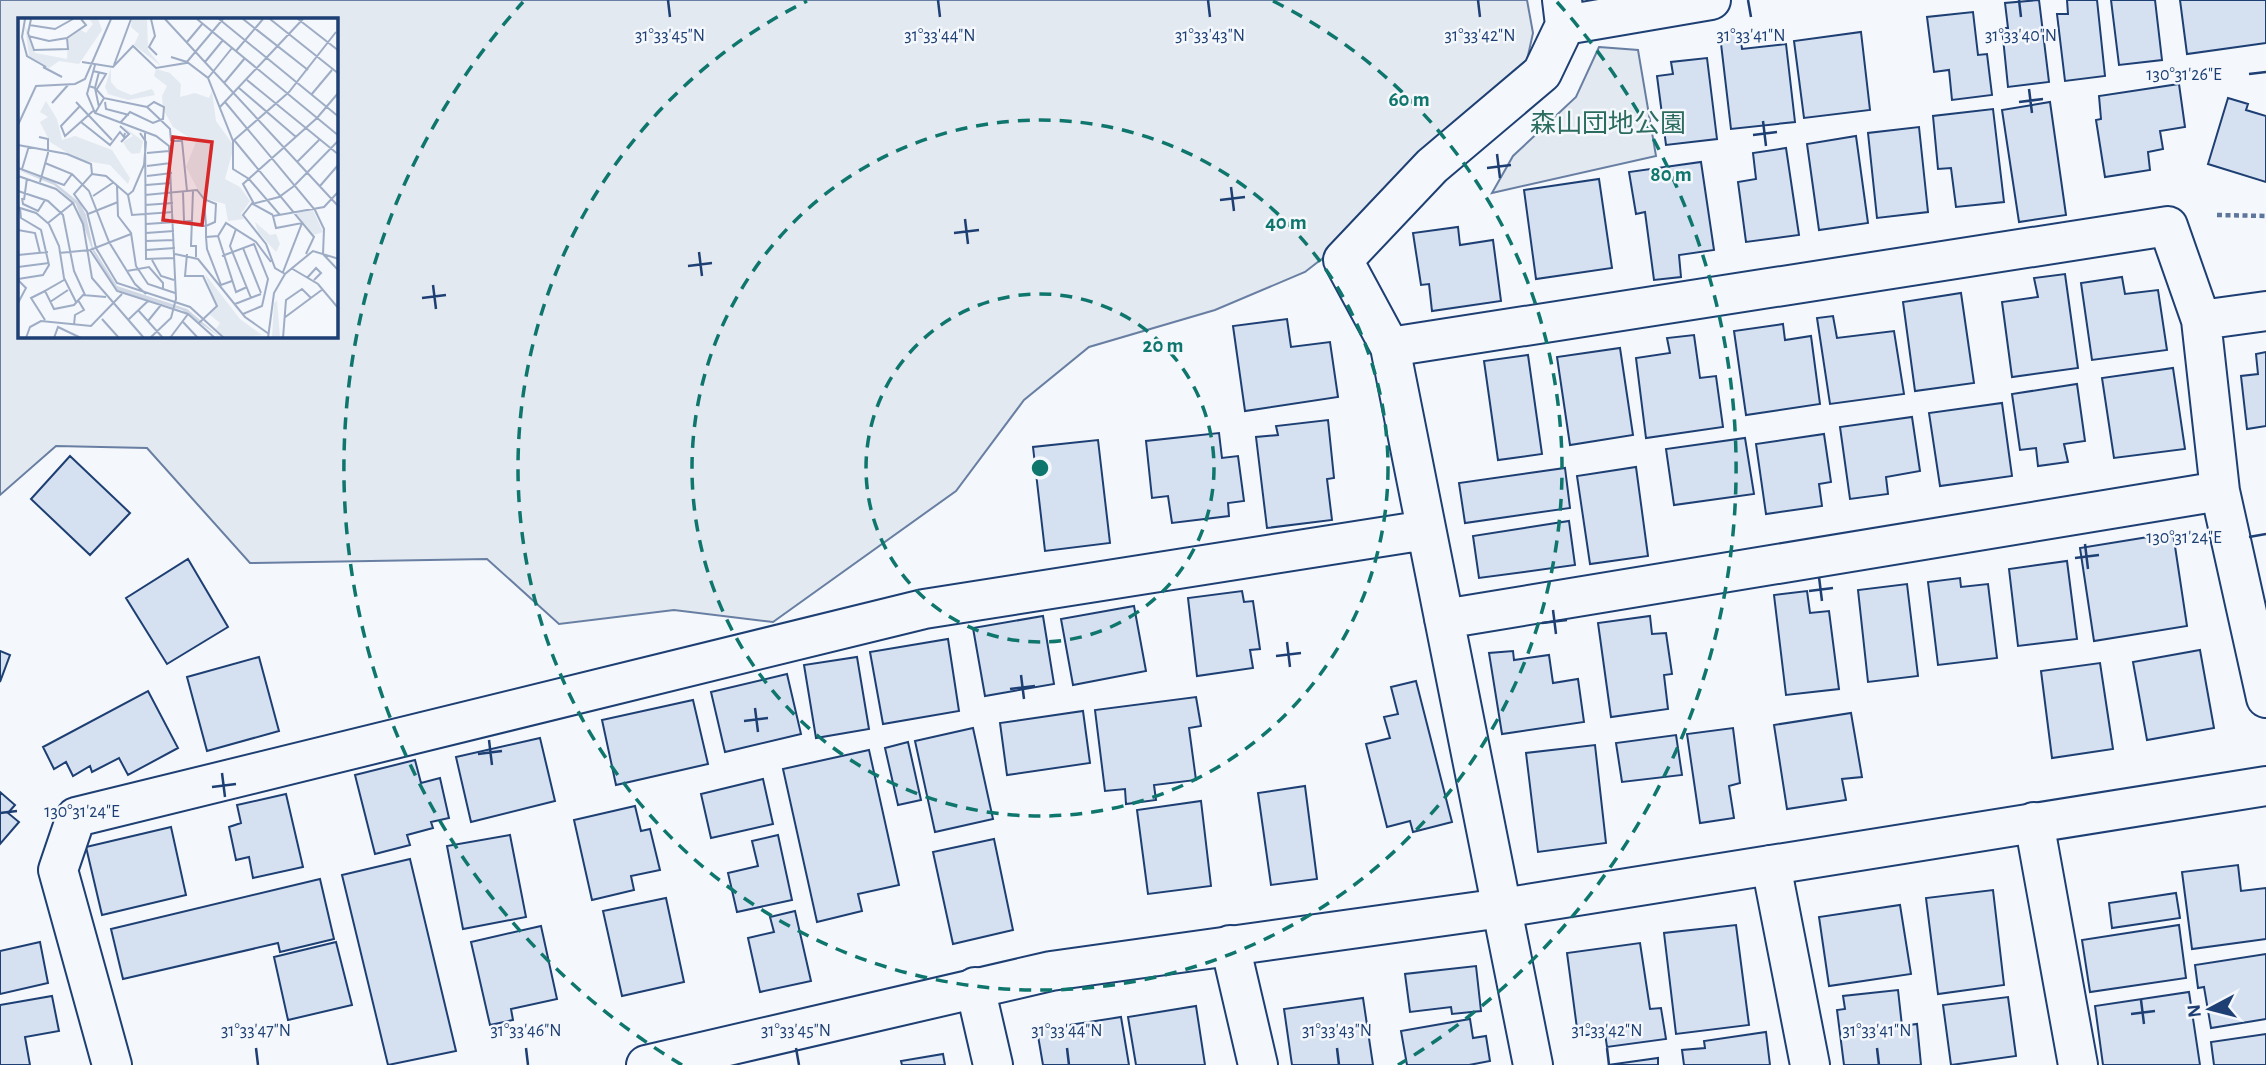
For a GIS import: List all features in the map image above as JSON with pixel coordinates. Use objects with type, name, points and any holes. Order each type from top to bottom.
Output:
[{"type":"street","points":[[1533,1065],[1390,347],[1343,260],[1432,166],[1542,73],[1563,12],[1711,0]]},
{"type":"street","points":[[1390,347],[2168,226],[2201,320],[2220,491],[2266,698]]},
{"type":"street","points":[[2201,320],[2266,311]]},
{"type":"street","points":[[1444,619],[2220,491]]},
{"type":"street","points":[[112,1065],[58,870],[76,817],[924,609],[1426,530]]},
{"type":"street","points":[[646,1065],[725,1056],[975,987],[1051,971],[1502,908],[2266,786]]},
{"type":"street","points":[[2034,822],[2078,1065]]},
{"type":"street","points":[[1771,864],[1810,1065]]},
{"type":"street","points":[[1230,945],[1258,1065]]},
{"type":"street","points":[[975,987],[993,1065]]},
{"type":"green space","points":[[0,0],[1527,0],[1533,33],[1521,87],[1377,216],[1305,272],[1215,310],[1089,347],[1024,400],[956,491],[773,622],[674,610],[559,624],[487,559],[250,563],[147,448],[56,446],[0,495]]},
{"type":"green space","name":"森山団地公園","points":[[1599,47],[1638,50],[1656,156],[1492,193],[1513,156],[1576,97]]},
{"type":"building","points":[[2039,0],[2049,82],[2008,87],[2002,28],[2008,28],[2005,3]]},
{"type":"building","points":[[2067,0],[2097,0],[2105,76],[2065,81],[2057,14],[2068,14]]},
{"type":"building","points":[[2111,0],[2155,0],[2162,60],[2119,65]]},
{"type":"building","points":[[2180,0],[2266,0],[2266,43],[2187,54]]},
{"type":"building","points":[[1973,12],[1978,55],[1987,54],[1992,95],[1952,100],[1949,70],[1934,72],[1927,17]]},
{"type":"building","points":[[1740,32],[1742,49],[1786,44],[1795,122],[1731,129],[1720,35]]},
{"type":"building","points":[[1861,32],[1870,110],[1804,118],[1794,41]]},
{"type":"building","points":[[1707,58],[1717,139],[1666,145],[1657,76],[1673,74],[1671,62]]},
{"type":"building","points":[[2179,84],[2185,127],[2160,131],[2163,149],[2148,152],[2150,170],[2105,177],[2096,120],[2101,119],[2099,96]]},
{"type":"building","points":[[2228,98],[2248,104],[2246,110],[2266,116],[2266,182],[2208,164]]},
{"type":"building","points":[[2050,102],[2066,215],[2019,222],[2002,110]]},
{"type":"building","points":[[1993,109],[2004,202],[1956,207],[1951,168],[1938,169],[1933,116]]},
{"type":"building","points":[[1919,127],[1928,212],[1877,218],[1868,133]]},
{"type":"building","points":[[1856,136],[1868,223],[1819,230],[1807,144]]},
{"type":"building","points":[[1786,148],[1799,235],[1746,242],[1738,182],[1756,179],[1753,153]]},
{"type":"building","points":[[1701,162],[1714,250],[1679,255],[1681,277],[1654,280],[1645,212],[1636,214],[1629,172]]},
{"type":"building","points":[[1599,179],[1612,268],[1536,279],[1524,190]]},
{"type":"building","points":[[1458,227],[1460,245],[1493,240],[1501,301],[1432,311],[1429,284],[1421,285],[1413,233]]},
{"type":"building","points":[[2065,274],[2078,368],[2012,377],[2002,302],[2038,297],[2034,278]]},
{"type":"building","points":[[2122,277],[2125,294],[2158,290],[2167,350],[2092,360],[2081,283]]},
{"type":"building","points":[[1961,293],[1974,383],[1915,391],[1903,302]]},
{"type":"building","points":[[1833,316],[1837,338],[1894,331],[1904,394],[1830,404],[1817,318]]},
{"type":"building","points":[[1287,319],[1291,347],[1330,342],[1338,397],[1245,411],[1233,326]]},
{"type":"building","points":[[1783,324],[1785,340],[1811,336],[1820,404],[1746,415],[1734,331]]},
{"type":"building","points":[[1694,335],[1700,378],[1716,376],[1723,427],[1646,438],[1636,358],[1670,353],[1667,338]]},
{"type":"building","points":[[1620,348],[1633,435],[1570,445],[1557,357]]},
{"type":"building","points":[[2266,352],[2266,426],[2247,429],[2241,376],[2258,374],[2256,354]]},
{"type":"building","points":[[1528,355],[1542,454],[1498,460],[1484,361]]},
{"type":"building","points":[[2173,368],[2185,449],[2114,458],[2102,378]]},
{"type":"building","points":[[2077,384],[2085,441],[2064,444],[2068,462],[2038,466],[2036,448],[2020,450],[2012,394]]},
{"type":"building","points":[[2002,403],[2012,476],[1940,486],[1929,413]]},
{"type":"building","points":[[1912,417],[1920,471],[1886,477],[1888,494],[1850,499],[1840,427]]},
{"type":"building","points":[[1328,420],[1334,478],[1327,479],[1332,520],[1267,528],[1256,437],[1278,435],[1276,426]]},
{"type":"building","points":[[1219,433],[1222,458],[1238,456],[1244,501],[1228,503],[1229,516],[1172,523],[1168,496],[1152,498],[1146,441]]},
{"type":"building","points":[[1824,434],[1831,482],[1819,484],[1822,506],[1766,514],[1756,444]]},
{"type":"building","points":[[1745,438],[1754,494],[1674,505],[1666,449]]},
{"type":"building","points":[[1098,440],[1110,543],[1045,551],[1033,447]]},
{"type":"building","points":[[70,456],[130,513],[90,555],[31,499]]},
{"type":"building","points":[[1636,467],[1648,556],[1590,564],[1577,476]]},
{"type":"building","points":[[1565,468],[1570,508],[1465,523],[1459,483]]},
{"type":"building","points":[[1569,521],[1575,565],[1479,578],[1473,536]]},
{"type":"building","points":[[2173,533],[2187,626],[2094,641],[2080,548]]},
{"type":"building","points":[[188,559],[228,627],[167,664],[126,598]]},
{"type":"building","points":[[2067,561],[2077,639],[2018,646],[2009,569]]},
{"type":"building","points":[[1960,578],[1961,587],[1988,584],[1997,658],[1938,665],[1928,582]]},
{"type":"building","points":[[1907,584],[1918,676],[1868,682],[1858,590]]},
{"type":"building","points":[[1242,591],[1244,602],[1253,601],[1260,649],[1250,650],[1253,668],[1197,676],[1188,598]]},
{"type":"building","points":[[1807,591],[1810,613],[1829,611],[1839,689],[1786,695],[1774,595]]},
{"type":"building","points":[[1134,606],[1146,671],[1073,685],[1061,619]]},
{"type":"building","points":[[1043,616],[1054,684],[985,696],[973,628]]},
{"type":"building","points":[[1650,616],[1652,634],[1666,633],[1672,674],[1664,675],[1668,709],[1611,717],[1598,623]]},
{"type":"building","points":[[948,639],[959,711],[883,724],[870,652]]},
{"type":"building","points":[[2200,650],[2214,728],[2147,740],[2133,662]]},
{"type":"building","points":[[0,651],[10,655],[0,682]]},
{"type":"building","points":[[1513,651],[1514,660],[1549,655],[1553,683],[1578,679],[1584,722],[1502,734],[1489,653]]},
{"type":"building","points":[[259,657],[279,731],[207,751],[187,677]]},
{"type":"building","points":[[857,657],[869,729],[816,738],[804,665]]},
{"type":"building","points":[[2100,663],[2113,749],[2052,758],[2041,671]]},
{"type":"building","points":[[787,674],[801,734],[725,752],[711,692]]},
{"type":"building","points":[[1416,681],[1452,822],[1413,832],[1410,821],[1387,827],[1366,744],[1390,738],[1384,717],[1398,714],[1391,687]]},
{"type":"building","points":[[148,691],[178,748],[128,775],[119,758],[92,772],[90,766],[73,776],[66,762],[54,769],[43,747]]},
{"type":"building","points":[[1196,697],[1201,726],[1189,728],[1196,780],[1154,785],[1156,800],[1126,804],[1125,789],[1105,791],[1095,710]]},
{"type":"building","points":[[693,700],[708,764],[616,785],[602,720]]},
{"type":"building","points":[[1083,711],[1090,763],[1007,775],[1000,723]]},
{"type":"building","points":[[1851,713],[1862,777],[1842,779],[1846,800],[1787,809],[1774,725]]},
{"type":"building","points":[[973,728],[993,819],[935,832],[915,741]]},
{"type":"building","points":[[1733,728],[1740,783],[1729,786],[1734,818],[1700,823],[1687,734]]},
{"type":"building","points":[[1676,735],[1682,775],[1622,782],[1616,743]]},
{"type":"building","points":[[540,738],[555,801],[471,822],[456,757]]},
{"type":"building","points":[[908,742],[921,800],[898,805],[885,748]]},
{"type":"building","points":[[1595,745],[1606,843],[1538,852],[1526,753]]},
{"type":"building","points":[[869,750],[899,885],[858,894],[862,911],[817,922],[783,769]]},
{"type":"building","points":[[415,760],[421,783],[440,778],[449,818],[431,822],[433,828],[407,835],[410,845],[375,854],[355,775]]},
{"type":"building","points":[[763,779],[773,824],[711,838],[701,794]]},
{"type":"building","points":[[1305,786],[1317,879],[1271,885],[1258,793]]},
{"type":"building","points":[[0,792],[15,805],[8,813],[19,822],[0,844]]},
{"type":"building","points":[[286,794],[303,867],[253,878],[249,857],[236,860],[229,827],[241,823],[237,805]]},
{"type":"building","points":[[1201,801],[1211,886],[1148,894],[1137,810]]},
{"type":"building","points":[[635,806],[641,831],[650,829],[660,870],[631,876],[634,890],[592,900],[574,820]]},
{"type":"building","points":[[171,827],[186,895],[102,915],[86,847]]},
{"type":"building","points":[[510,835],[526,917],[463,929],[447,846]]},
{"type":"building","points":[[778,835],[792,900],[737,912],[728,873],[758,866],[752,841]]},
{"type":"building","points":[[994,839],[1013,930],[953,944],[933,852]]},
{"type":"building","points":[[410,859],[456,1051],[388,1065],[342,875]]},
{"type":"building","points":[[2238,865],[2241,891],[2266,888],[2266,939],[2192,949],[2182,872]]},
{"type":"building","points":[[320,879],[334,939],[280,952],[278,943],[123,979],[111,929]]},
{"type":"building","points":[[1993,890],[2004,985],[1938,994],[1926,898]]},
{"type":"building","points":[[2176,893],[2180,918],[2112,928],[2109,903]]},
{"type":"building","points":[[666,898],[684,982],[622,996],[603,911]]},
{"type":"building","points":[[1900,905],[1911,974],[1829,986],[1819,917]]},
{"type":"building","points":[[795,911],[811,981],[760,992],[748,938],[774,932],[770,917]]},
{"type":"building","points":[[1736,925],[1749,1025],[1676,1034],[1664,933]]},
{"type":"building","points":[[2179,925],[2186,978],[2090,992],[2082,940]]},
{"type":"building","points":[[541,926],[557,999],[511,1009],[513,1020],[490,1025],[471,942]]},
{"type":"building","points":[[40,942],[48,983],[0,994],[0,951]]},
{"type":"building","points":[[336,942],[352,1005],[288,1020],[274,957]]},
{"type":"building","points":[[1640,943],[1650,1009],[1661,1008],[1666,1039],[1607,1047],[1605,1033],[1578,1036],[1567,953]]},
{"type":"building","points":[[2266,954],[2266,1019],[2211,1028],[2204,987],[2198,988],[2195,965]]},
{"type":"building","points":[[1476,966],[1481,1011],[1452,1014],[1451,1007],[1410,1012],[1405,974]]},
{"type":"building","points":[[1898,990],[1902,1026],[1917,1024],[1921,1065],[1844,1065],[1837,1010],[1845,1009],[1843,996]]},
{"type":"building","points":[[2189,992],[2200,1065],[2103,1065],[2095,1006]]},
{"type":"building","points":[[52,996],[59,1031],[25,1037],[30,1065],[0,1065],[0,1005]]},
{"type":"building","points":[[2008,997],[2016,1056],[1951,1065],[1943,1005]]},
{"type":"building","points":[[1363,998],[1373,1065],[1292,1065],[1284,1009]]},
{"type":"building","points":[[1196,1006],[1205,1065],[1136,1065],[1128,1017]]},
{"type":"building","points":[[1121,1017],[1129,1065],[1043,1065],[1037,1030]]},
{"type":"building","points":[[1470,1019],[1473,1038],[1486,1036],[1490,1061],[1469,1065],[1407,1065],[1401,1031]]},
{"type":"building","points":[[1766,1032],[1770,1065],[1684,1065],[1682,1050],[1705,1048],[1704,1041]]},
{"type":"building","points":[[2266,1034],[2266,1065],[2214,1065],[2211,1042]]},
{"type":"building","points":[[943,1054],[945,1065],[902,1065],[901,1061]]},
{"type":"building","points":[[1658,1058],[1658,1065],[1608,1065]]}]
